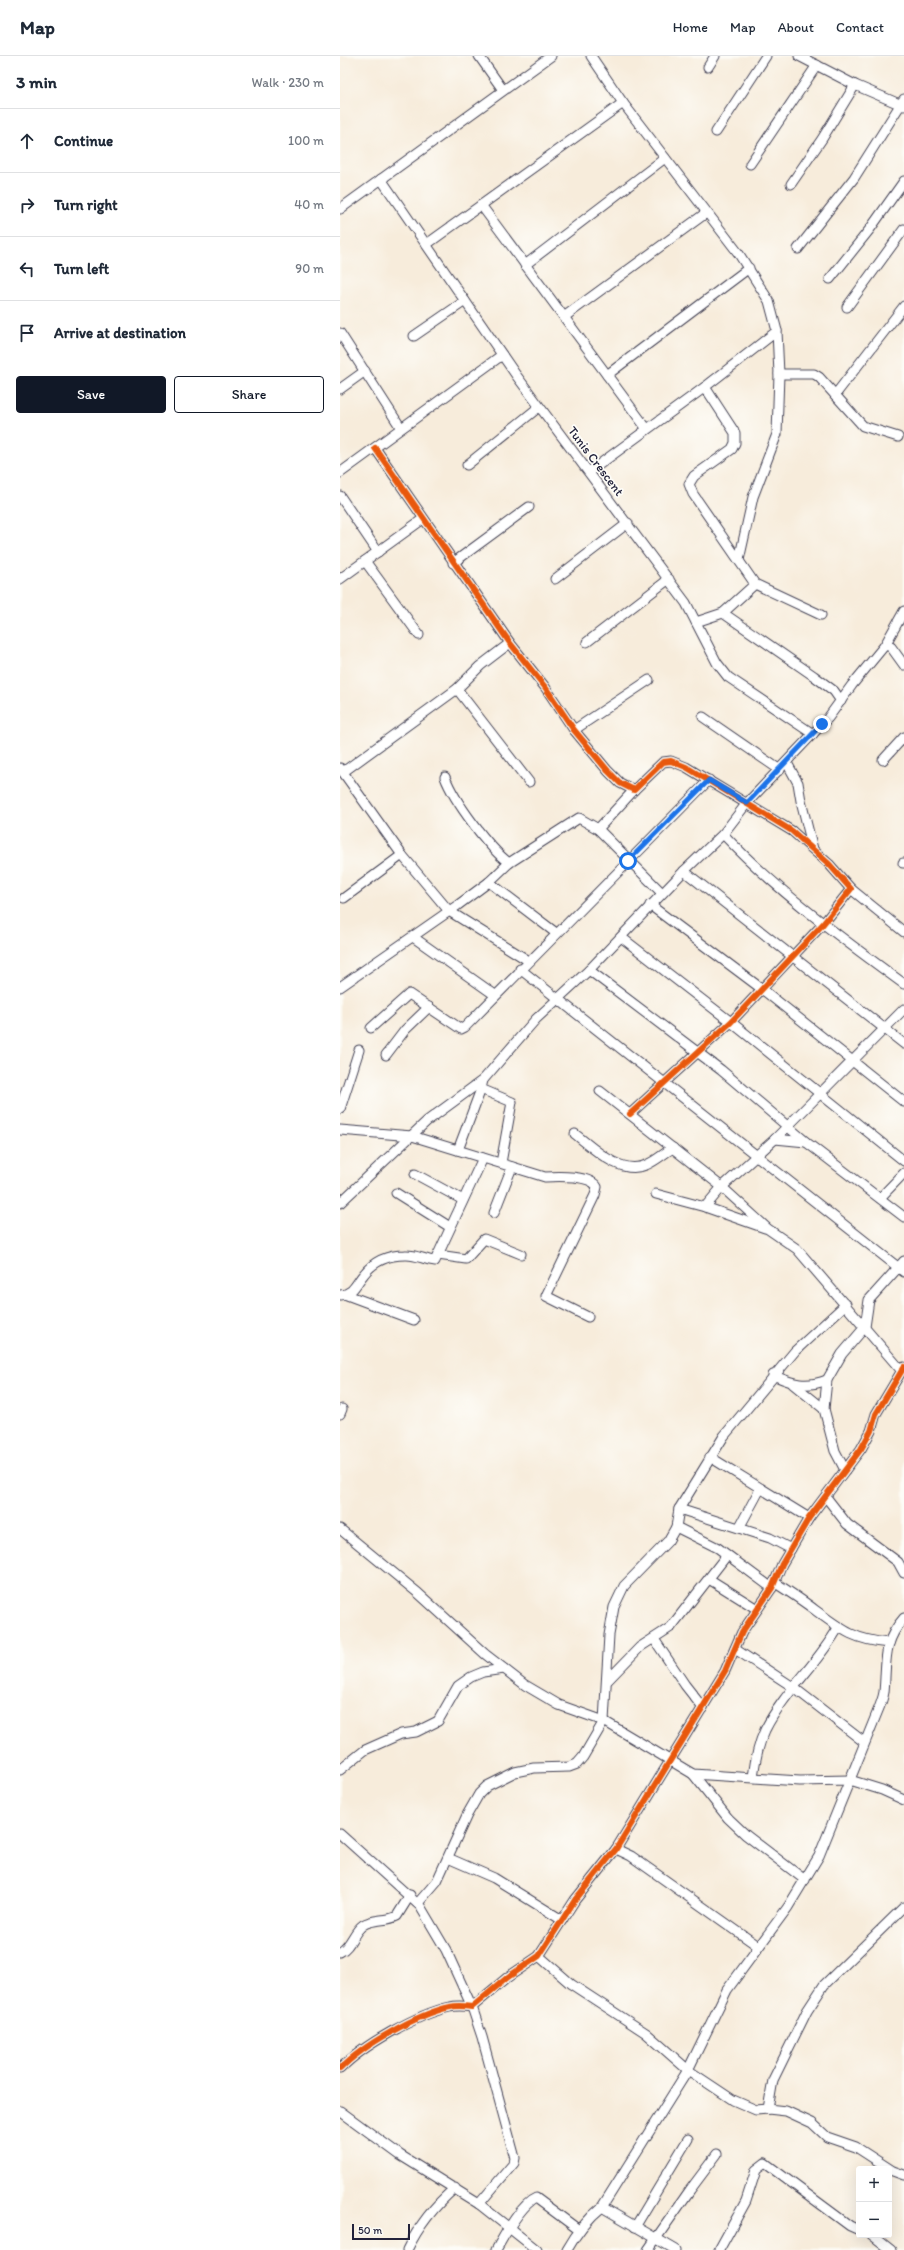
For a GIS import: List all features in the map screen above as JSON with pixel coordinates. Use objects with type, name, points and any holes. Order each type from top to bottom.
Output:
[{"type":"street","points":[[479,56],[503,90]]},
{"type":"street","points":[[340,208],[550,56]]},
{"type":"street","points":[[591,56],[623,103],[749,268],[769,301],[777,331],[779,374],[777,434],[753,497],[739,560]]},
{"type":"street","points":[[708,67],[715,56]]},
{"type":"street","points":[[716,132],[766,56]]},
{"type":"street","points":[[798,249],[854,178],[903,103],[854,84],[799,56]]},
{"type":"street","points":[[750,164],[817,65]]},
{"type":"street","points":[[791,184],[822,139],[854,84]]},
{"type":"street","points":[[427,244],[623,103]]},
{"type":"street","points":[[525,265],[665,158]]},
{"type":"street","name":"Tunis Crescent","points":[[381,179],[539,407],[669,579],[696,622],[717,663],[728,677],[813,734]]},
{"type":"street","points":[[830,279],[870,229],[904,181]]},
{"type":"street","points":[[480,205],[647,429]]},
{"type":"street","points":[[564,317],[706,213]]},
{"type":"street","points":[[848,307],[904,229]]},
{"type":"street","points":[[607,375],[749,268]]},
{"type":"street","points":[[414,336],[465,301]]},
{"type":"street","points":[[835,395],[904,306]]},
{"type":"street","points":[[589,472],[705,388],[777,331]]},
{"type":"street","points":[[340,333],[401,428]]},
{"type":"street","points":[[340,473],[502,355]]},
{"type":"street","points":[[340,389],[365,371]]},
{"type":"street","points":[[779,374],[814,374],[819,377],[863,426],[898,437]]},
{"type":"street","points":[[705,388],[735,433],[735,443],[732,449],[694,476],[689,484],[693,494],[755,584],[821,615]]},
{"type":"street","points":[[467,465],[539,407]]},
{"type":"street","points":[[375,448],[510,643],[545,687],[574,730],[608,771],[620,783],[634,790]]},
{"type":"street","points":[[340,496],[378,552]]},
{"type":"street","points":[[453,562],[529,507]]},
{"type":"street","points":[[340,579],[423,519]]},
{"type":"street","points":[[555,579],[628,523]]},
{"type":"street","points":[[365,561],[419,635]]},
{"type":"street","points":[[588,642],[669,579]]},
{"type":"street","points":[[696,622],[723,613],[755,584]]},
{"type":"street","points":[[340,1203],[427,1121],[482,1084],[536,1019],[588,970],[650,905],[723,834],[747,803],[787,763],[843,699],[852,685],[885,646],[904,611]]},
{"type":"street","points":[[723,613],[814,676],[843,699]]},
{"type":"street","points":[[510,643],[480,666],[457,689],[341,770],[402,856],[449,911],[529,961]]},
{"type":"street","points":[[885,646],[891,648],[904,665]]},
{"type":"street","points":[[574,730],[649,680]]},
{"type":"street","points":[[457,689],[529,782]]},
{"type":"street","points":[[703,717],[780,770]]},
{"type":"street","points":[[883,760],[903,742]]},
{"type":"street","points":[[598,829],[634,790],[663,762],[678,763],[709,780],[792,831],[813,849],[851,889],[904,932]]},
{"type":"street","points":[[787,763],[798,783],[800,801],[813,849]]},
{"type":"street","points":[[445,777],[450,789],[498,855],[509,863]]},
{"type":"street","points":[[371,1028],[409,994],[461,1029],[709,780]]},
{"type":"street","points":[[340,987],[489,882],[509,863],[579,818],[598,829],[628,861],[662,893]]},
{"type":"street","points":[[723,834],[742,854],[823,924],[904,984]]},
{"type":"street","points":[[344,898],[402,856]]},
{"type":"street","points":[[684,871],[904,1044]]},
{"type":"street","points":[[489,882],[556,933]]},
{"type":"street","points":[[630,1114],[732,1022],[823,924],[851,889]]},
{"type":"street","points":[[650,905],[762,989],[904,1102]]},
{"type":"street","points":[[413,937],[495,995]]},
{"type":"street","points":[[621,937],[732,1022],[904,1161]]},
{"type":"street","points":[[520,969],[902,1267],[869,1300],[866,1327],[842,1354],[827,1380],[824,1409],[835,1451],[845,1470]]},
{"type":"street","points":[[588,970],[697,1052],[806,1142],[904,1217]]},
{"type":"street","points":[[386,1055],[405,1030],[429,1007]]},
{"type":"street","points":[[705,1207],[722,1187],[821,1094],[904,1009]]},
{"type":"street","points":[[340,1109],[342,1097],[359,1050]]},
{"type":"street","points":[[458,1150],[482,1084]]},
{"type":"street","points":[[482,1084],[512,1102],[501,1163]]},
{"type":"street","points":[[340,2068],[370,2043],[438,2010],[452,2006],[472,2007],[508,1977],[539,1956],[562,1920],[616,1850],[671,1761],[726,1671],[742,1632],[773,1585],[809,1518],[861,1449],[871,1431],[876,1414],[902,1368],[797,1249],[768,1229],[722,1187],[600,1091]]},
{"type":"street","points":[[340,1130],[412,1136],[545,1177],[559,1176],[590,1180],[597,1187],[546,1296],[588,1317]]},
{"type":"street","points":[[575,1134],[617,1164],[632,1168],[646,1165],[673,1148]]},
{"type":"street","points":[[774,1139],[806,1142]]},
{"type":"street","points":[[344,1295],[352,1291],[364,1273],[380,1260],[407,1254],[435,1261],[483,1158]]},
{"type":"street","points":[[494,1213],[512,1167]]},
{"type":"street","points":[[880,1198],[904,1173]]},
{"type":"street","points":[[415,1174],[463,1200]]},
{"type":"street","points":[[396,1193],[450,1227]]},
{"type":"street","points":[[656,1194],[705,1207],[768,1229]]},
{"type":"street","points":[[438,1255],[466,1259],[484,1239],[521,1254]]},
{"type":"street","points":[[344,1295],[414,1320]]},
{"type":"street","points":[[418,1903],[437,1881],[467,1815],[479,1794],[487,1786],[515,1772],[534,1768],[569,1767],[577,1764],[594,1740],[604,1722],[608,1680],[606,1656],[614,1607],[624,1586],[668,1541],[676,1527],[679,1509],[724,1436],[754,1402],[773,1375],[807,1338],[846,1304]]},
{"type":"street","points":[[773,1375],[793,1384],[824,1409]]},
{"type":"street","points":[[793,1384],[806,1386],[827,1380]]},
{"type":"street","points":[[710,1457],[809,1518]]},
{"type":"street","points":[[739,1528],[760,1489]]},
{"type":"street","points":[[826,1497],[848,1524],[898,1562],[904,1573]]},
{"type":"street","points":[[679,1509],[770,1538],[791,1549]]},
{"type":"street","points":[[676,1527],[718,1548],[773,1585],[814,1609],[838,1628],[868,1640],[889,1643]]},
{"type":"street","points":[[340,1528],[418,1593],[451,1625],[504,1670],[525,1685],[559,1705],[604,1722],[693,1774],[737,1826],[805,1880]]},
{"type":"street","points":[[608,1680],[640,1647],[671,1627],[727,1555]]},
{"type":"street","points":[[709,1579],[757,1609]]},
{"type":"street","points":[[567,2250],[579,2230],[602,2207],[688,2070],[727,1990],[788,1906],[819,1856],[884,1693],[885,1657],[892,1634],[904,1618]]},
{"type":"street","points":[[752,1777],[758,1749],[764,1731],[777,1709],[830,1642],[838,1628]]},
{"type":"street","points":[[654,1639],[685,1685],[703,1708]]},
{"type":"street","points":[[735,1648],[793,1687],[864,1742]]},
{"type":"street","points":[[340,1770],[365,1750],[401,1734],[422,1730],[438,1721],[458,1686],[471,1678],[483,1672],[504,1670]]},
{"type":"street","points":[[693,1774],[800,1781],[850,1780],[882,1790],[904,1800]]},
{"type":"street","points":[[340,1834],[418,1903],[446,1950],[472,2007],[482,2037],[515,2158],[514,2162],[479,2204]]},
{"type":"street","points":[[616,1850],[631,1856],[758,1946]]},
{"type":"street","points":[[448,1858],[494,1878],[562,1920]]},
{"type":"street","points":[[340,1952],[348,1946],[363,1925],[372,1921],[397,1916],[410,1895]]},
{"type":"street","points":[[768,2109],[773,2080],[807,2011],[824,1985],[904,1907]]},
{"type":"street","points":[[539,1956],[571,1984],[646,2033],[688,2070],[733,2100],[756,2110],[768,2109],[786,2111],[812,2123],[827,2137],[856,2147],[893,2171],[904,2175]]},
{"type":"street","points":[[340,2111],[400,2155],[479,2204],[537,2250]]},
{"type":"street","points":[[635,2227],[688,2139]]},
{"type":"street","points":[[648,2250],[655,2238],[717,2154]]},
{"type":"street","points":[[718,2250],[746,2201],[756,2170],[765,2163],[850,2226],[856,2229]]},
{"type":"street","points":[[407,2250],[427,2215],[455,2188]]},
{"type":"street","points":[[496,2250],[509,2228],[530,2202],[536,2198],[579,2230]]},
{"type":"street","points":[[602,2207],[676,2250]]},
{"type":"street","points":[[876,2238],[891,2250]]},
{"type":"cycle path","points":[[375,448],[510,643],[545,687],[574,730],[620,783],[634,790],[663,762],[671,761],[686,767],[792,831],[829,864],[851,889],[823,924],[731,1022],[630,1114]]},
{"type":"cycle path","points":[[340,2069],[362,2050],[407,2023],[450,2007],[472,2007],[508,1977],[539,1956],[575,1900],[616,1849],[725,1671],[742,1632],[772,1588],[782,1564],[809,1518],[861,1449],[871,1431],[876,1414],[904,1367]]},
{"type":"route","points":[[628,861],[709,780],[747,803],[755,797],[822,724]]}]
